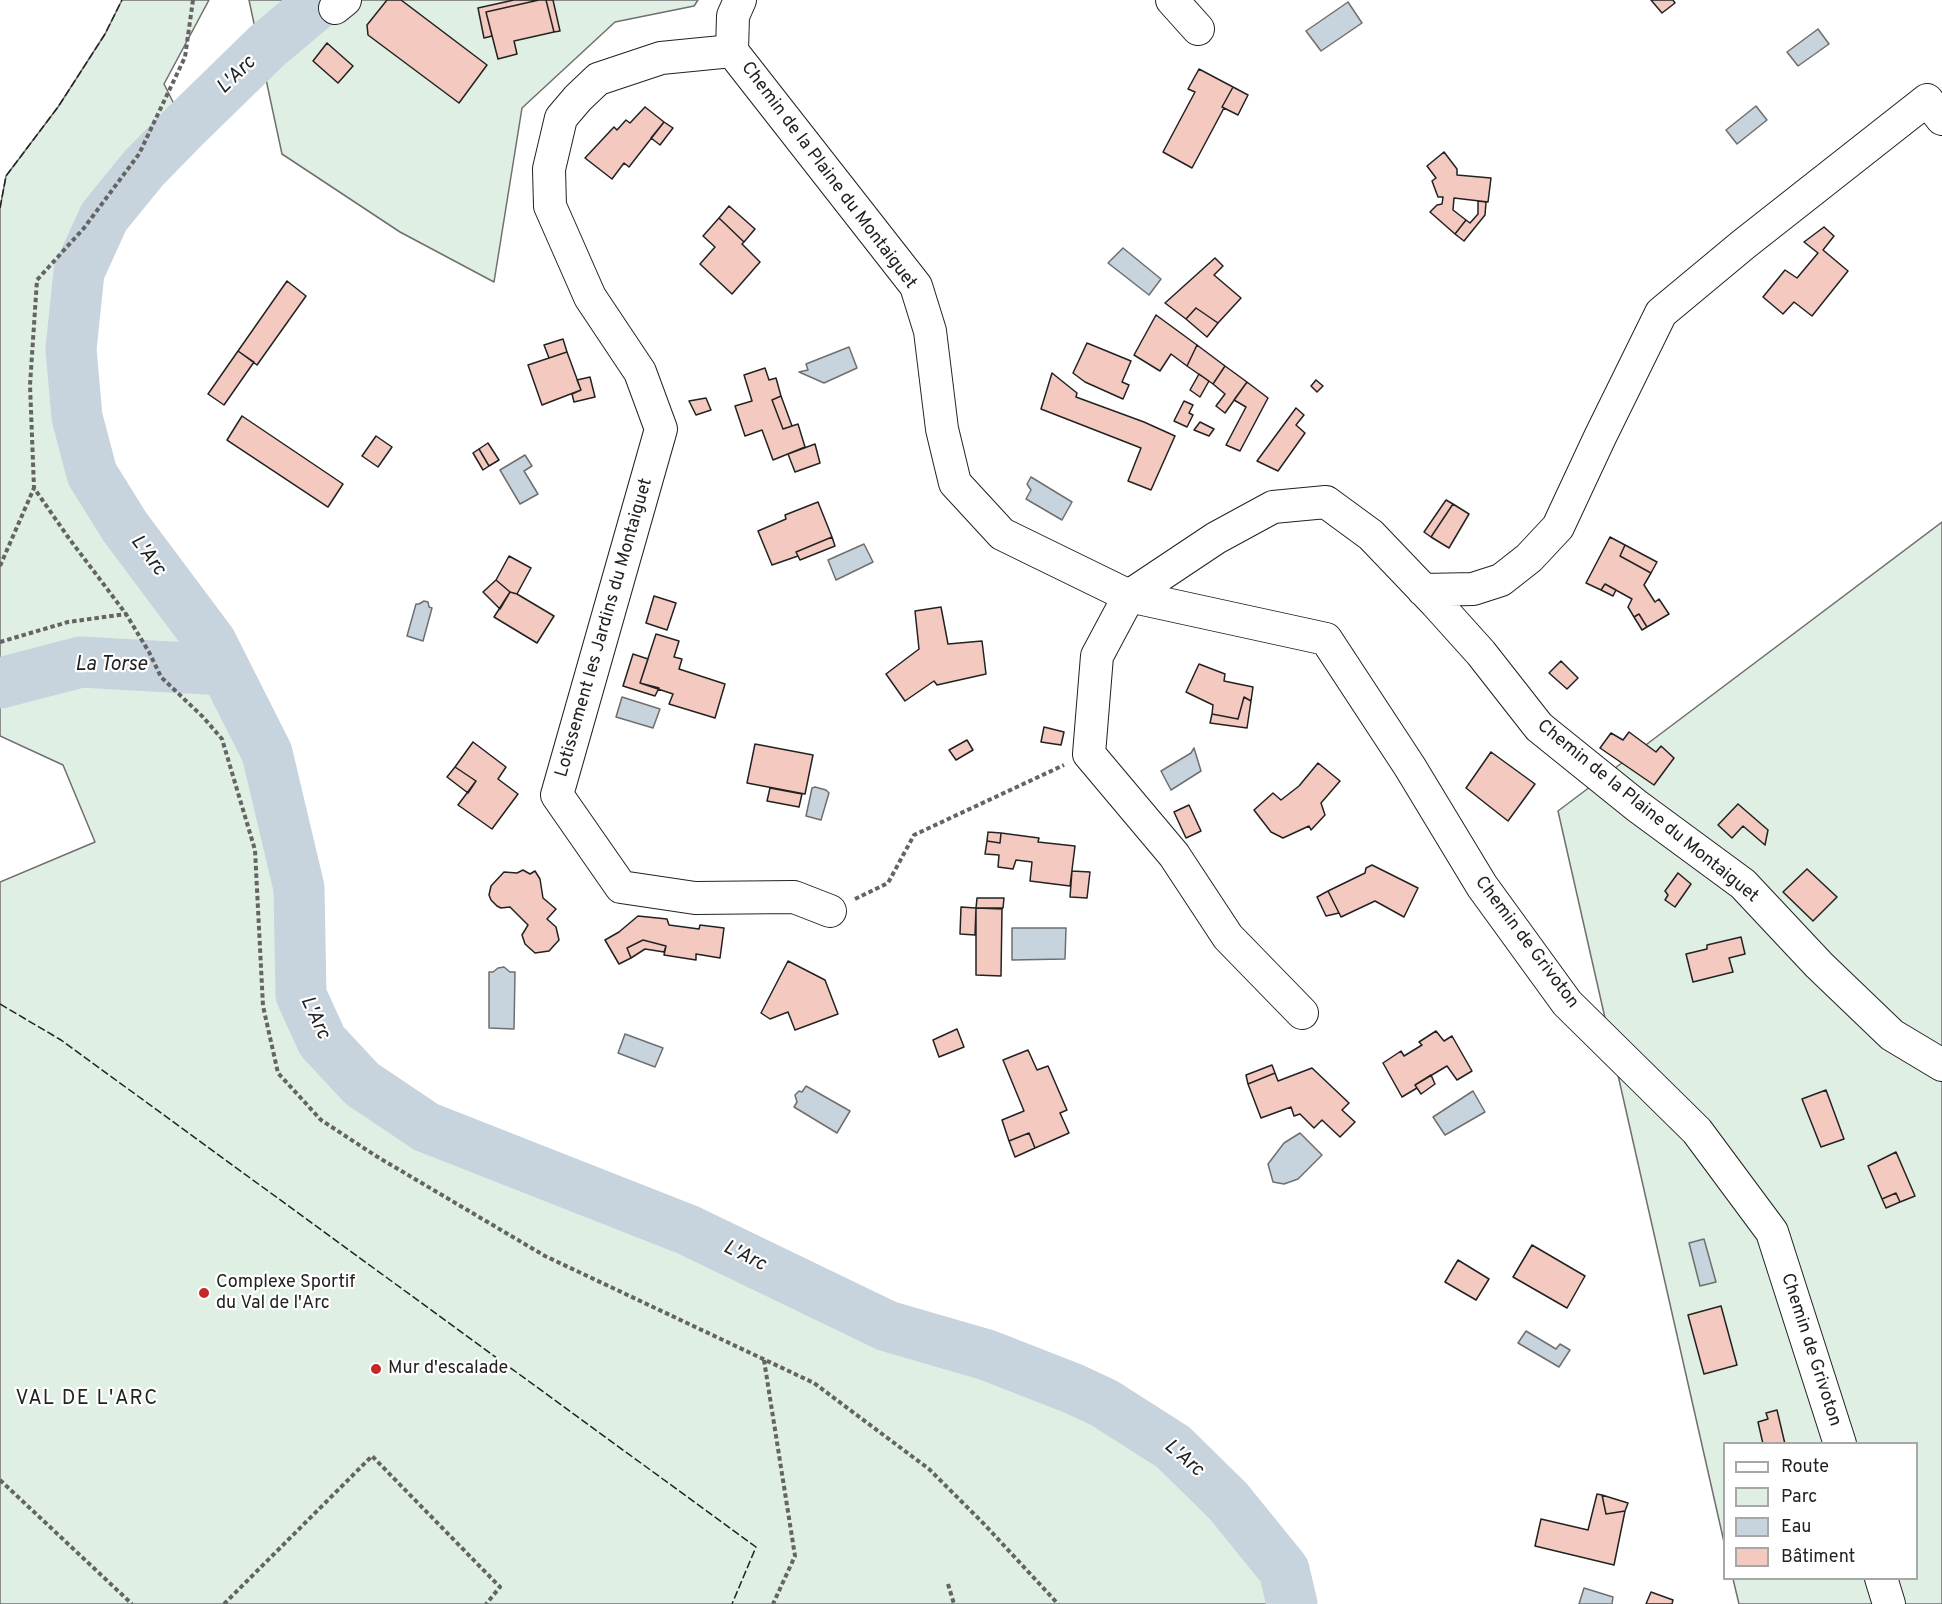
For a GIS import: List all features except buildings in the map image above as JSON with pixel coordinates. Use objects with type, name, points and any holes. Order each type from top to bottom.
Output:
[{"type":"street","name":"Chemin de la Plaine du Montaiguet","points":[[740,0],[733,16],[732,51],[916,286],[930,331],[942,429],[955,483],[1002,534],[1129,596],[1216,538],[1273,507],[1326,502],[1371,535],[1481,653],[1539,727],[1637,806],[1743,884],[1820,965],[1892,1035],[1942,1065]]},
{"type":"street","points":[[1172,0],[1198,29]]},
{"type":"street","name":"Lotissement les Jardins du Montaiguet","points":[[732,51],[661,58],[598,79],[561,118],[549,169],[550,206],[590,297],[640,372],[661,429],[557,795],[621,886],[695,898],[794,897],[830,911]]},
{"type":"street","points":[[1423,590],[1473,589],[1501,580],[1529,558],[1558,527],[1661,313],[1744,244],[1927,100],[1942,119]]},
{"type":"street","points":[[1129,596],[1097,656],[1089,754],[1174,855],[1228,937],[1302,1012]]},
{"type":"street","name":"Chemin de Grivoton","points":[[1129,596],[1326,639],[1410,767],[1482,886],[1567,1003],[1697,1131],[1772,1232],[1840,1442]]},
{"type":"street","points":[[1882,1580],[1889,1604]]},
{"type":"path","points":[[0,566],[34,488],[30,385],[37,280],[84,228],[139,154],[184,57],[194,0]]},
{"type":"path","points":[[34,488],[126,614],[149,652],[161,678],[203,717],[222,739],[255,850],[263,1006],[278,1073],[321,1120],[396,1168],[545,1256],[814,1383],[929,1469],[1058,1604]]},
{"type":"path","points":[[0,642],[68,621],[126,614]]},
{"type":"path","points":[[830,911],[888,883],[914,835],[1089,754]]},
{"type":"path","points":[[764,1359],[795,1556],[773,1604]]},
{"type":"path","points":[[224,1604],[372,1456],[500,1587],[486,1604]]},
{"type":"path","points":[[0,1480],[132,1604]]},
{"type":"path","points":[[948,1584],[954,1604]]},
{"type":"green space","points":[[122,0],[209,0],[164,84],[185,126],[143,169],[104,217],[79,272],[71,349],[77,417],[92,474],[125,527],[211,642],[267,753],[299,888],[301,995],[322,1041],[362,1084],[426,1127],[688,1230],[887,1326],[987,1355],[1104,1403],[1173,1447],[1228,1501],[1284,1570],[1292,1604],[0,1604],[0,882],[95,842],[63,765],[0,736],[0,208],[6,176],[58,107],[105,34]]},
{"type":"green space","points":[[249,0],[698,0],[694,6],[615,22],[522,108],[494,282],[400,232],[282,154]]},
{"type":"green space","points":[[1942,522],[1942,1604],[1739,1604],[1733,1580],[1918,1580],[1918,1442],[1723,1442],[1723,1538],[1558,811]]},
{"type":"water","points":[[1348,2],[1362,23],[1321,51],[1306,31]]},
{"type":"water","points":[[1818,29],[1829,44],[1798,66],[1787,52]]},
{"type":"water","points":[[1756,106],[1767,120],[1737,144],[1726,130]]},
{"type":"water","points":[[1123,248],[1161,279],[1149,295],[1108,263]]},
{"type":"water","points":[[849,347],[857,368],[824,383],[799,372],[808,370],[806,364]]},
{"type":"water","points":[[525,455],[532,466],[524,471],[538,494],[520,504],[500,470]]},
{"type":"water","points":[[1031,477],[1072,502],[1062,520],[1026,499],[1031,490],[1027,484]]},
{"type":"water","points":[[864,544],[873,562],[836,580],[828,560]]},
{"type":"water","points":[[428,602],[429,607],[432,608],[423,641],[407,636],[416,604]]},
{"type":"water","points":[[622,697],[660,709],[653,728],[616,717]]},
{"type":"water","points":[[1194,748],[1201,771],[1171,790],[1161,771],[1191,753]]},
{"type":"water","points":[[815,787],[829,793],[821,820],[806,816],[812,788]]},
{"type":"water","points":[[1012,928],[1066,928],[1065,959],[1012,960]]},
{"type":"water","points":[[504,967],[510,972],[515,972],[514,1029],[489,1028],[489,972]]},
{"type":"water","points":[[625,1034],[663,1048],[655,1067],[618,1053]]},
{"type":"water","points":[[806,1086],[850,1111],[837,1133],[794,1107],[797,1102],[795,1095],[799,1091],[802,1092]]},
{"type":"water","points":[[1473,1091],[1485,1112],[1445,1135],[1433,1117]]},
{"type":"water","points":[[1300,1133],[1322,1155],[1298,1179],[1284,1184],[1273,1182],[1268,1164],[1284,1143]]},
{"type":"water","points":[[1704,1239],[1716,1282],[1700,1286],[1689,1243]]},
{"type":"water","points":[[1526,1331],[1556,1349],[1560,1344],[1570,1350],[1559,1367],[1518,1343]]},
{"type":"water","points":[[1584,1588],[1613,1597],[1612,1604],[1579,1604]]},
{"type":"waterway","name":"L'Arc","points":[[322,0],[267,46],[185,126],[143,169],[104,217],[79,272],[71,349],[77,417],[92,474],[125,527],[211,642],[267,753],[299,888],[301,995],[322,1041],[362,1084],[426,1127],[688,1230],[887,1326],[987,1355],[1104,1403],[1173,1447],[1228,1501],[1284,1570],[1292,1604]]},
{"type":"waterway","name":"La Torse","points":[[0,683],[81,662],[224,670]]},
{"type":"fence","points":[[0,208],[6,176],[58,107],[105,34],[122,0]]},
{"type":"fence","points":[[0,1004],[61,1040],[756,1547],[732,1604]]},
{"type":"place","name":"Complexe Sportif du Val de l'Arc","points":[[204,1293]]},
{"type":"place","name":"Mur d'escalade","points":[[376,1369]]},
{"type":"district","name":"VAL DE L'ARC","points":[[87,1400]]}]
